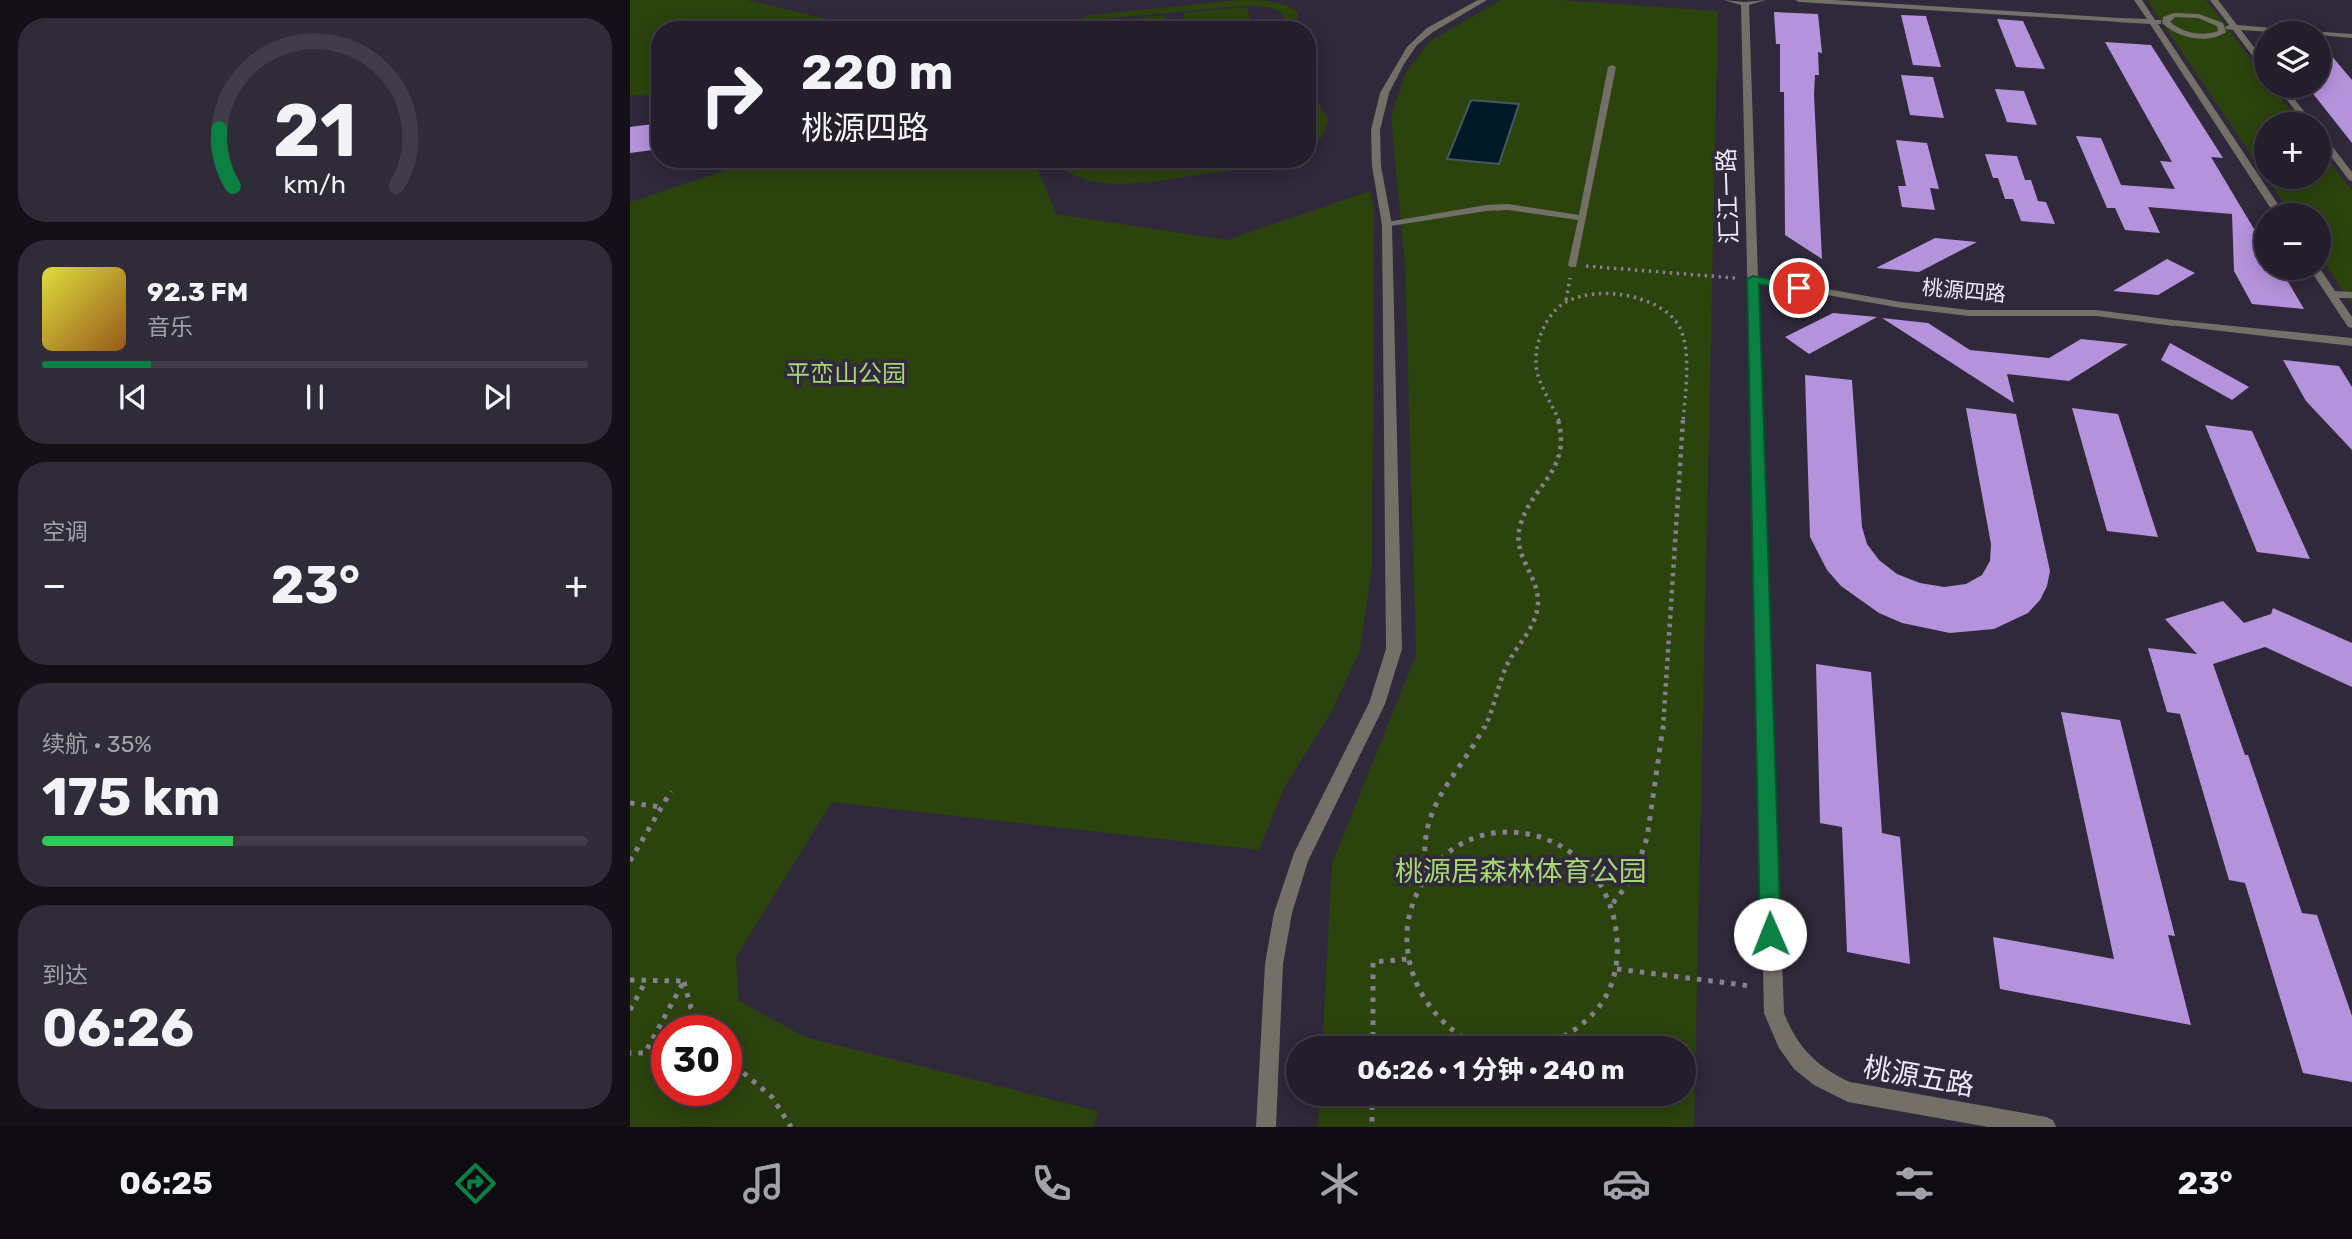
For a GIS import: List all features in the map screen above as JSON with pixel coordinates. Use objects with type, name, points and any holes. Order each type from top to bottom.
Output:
[{"type":"street","points":[[1266,1127],[1274,964],[1283,913],[1300,859],[1377,704],[1394,649],[1387,225],[1374,158],[1375,120],[1386,88],[1404,56],[1423,36],[1483,0]]},
{"type":"street","points":[[1727,0],[1745,4],[1762,0]]},
{"type":"street","points":[[1799,0],[2166,23],[2184,33],[2203,36],[2218,34],[2222,32],[2221,27]]},
{"type":"street","points":[[2138,0],[2272,203]]},
{"type":"street","points":[[2214,0],[2254,53]]},
{"type":"street","name":"汇江一路","points":[[1745,4],[1772,989],[1774,1013],[1782,1037],[1793,1055]]},
{"type":"street","points":[[2166,23],[2165,19],[2174,15],[2190,15],[2208,19],[2221,27],[2254,29]]},
{"type":"street","points":[[2331,34],[2352,36]]},
{"type":"street","points":[[2289,98],[2301,112]]},
{"type":"street","points":[[2331,151],[2352,178]]},
{"type":"street","name":"桃源四路","points":[[1753,279],[1889,303],[1969,313],[2096,313],[2352,342]]},
{"type":"street","points":[[2322,280],[2352,325]]},
{"type":"street","points":[[2331,294],[2352,295]]},
{"type":"street","name":"桃源五路","points":[[1793,1055],[1827,1083],[1848,1092],[2046,1127]]},
{"type":"lane","points":[[1573,265],[1612,67]]},
{"type":"lane","points":[[1387,225],[1486,208],[1508,207],[1582,218]]},
{"type":"path","points":[[1565,301],[1573,265],[1753,279]]},
{"type":"path","points":[[1427,874],[1422,856],[1424,826],[1449,778],[1483,730],[1508,664],[1537,612],[1539,596],[1518,553],[1518,534],[1527,514],[1558,466],[1562,439],[1556,415],[1534,366],[1544,329],[1553,312],[1565,301],[1601,295],[1632,296],[1662,307],[1683,335],[1686,376],[1662,743],[1647,838],[1634,876],[1613,903]]},
{"type":"path","points":[[630,861],[671,790]]},
{"type":"path","points":[[630,803],[662,807]]},
{"type":"path","points":[[1462,1036],[1432,1013],[1413,979],[1406,942],[1411,906],[1427,874],[1452,850],[1483,835],[1517,831],[1547,837],[1575,851],[1597,874],[1613,903],[1620,936],[1617,970],[1601,1004],[1574,1032],[1565,1036]]},
{"type":"path","points":[[1373,1036],[1373,962],[1409,959]]},
{"type":"path","points":[[1617,970],[1772,989]]},
{"type":"path","points":[[630,980],[684,981]]},
{"type":"path","points":[[630,1010],[646,981]]},
{"type":"path","points":[[684,981],[695,1015]]},
{"type":"path","points":[[630,1053],[645,1053],[684,981]]},
{"type":"path","points":[[742,1072],[772,1097],[791,1127]]},
{"type":"path","points":[[1372,1127],[1373,1106]]},
{"type":"green space","points":[[630,0],[747,0],[836,21],[651,21],[651,96],[630,95]]},
{"type":"green space","points":[[1240,0],[1285,5],[1298,12],[1298,21],[1283,21],[1283,14],[1275,9],[1252,5],[1097,21],[1071,21],[1091,15]]},
{"type":"green space","name":"桃源居森林体育公园","points":[[1501,0],[1561,0],[1718,11],[1696,1036],[1323,1036],[1332,863],[1416,655],[1405,266],[1391,117],[1406,72],[1430,41]]},
{"type":"green space","points":[[2147,0],[2206,0],[2254,63],[2254,98],[2280,98],[2292,112],[2254,112],[2254,159]]},
{"type":"green space","points":[[1247,7],[1250,19],[1184,21],[1183,13]]},
{"type":"green space","points":[[1165,15],[1165,21],[1108,21]]},
{"type":"green space","points":[[1316,103],[1328,120],[1322,137],[1316,142]]},
{"type":"green space","points":[[2331,164],[2352,191],[2352,304],[2331,273],[2331,203],[2284,203],[2274,189],[2331,189]]},
{"type":"green space","name":"平峦山公园","points":[[733,168],[1038,168],[1056,214],[1227,240],[1370,191],[1374,211],[1372,568],[1360,650],[1331,713],[1284,788],[1259,850],[832,802],[736,957],[739,1001],[805,1037],[1098,1111],[1093,1127],[630,1127],[630,202]]},
{"type":"green space","points":[[1065,168],[1250,168],[1124,184],[1084,179]]},
{"type":"green space","name":"桃源居森林体育公园","points":[[1319,1106],[1694,1106],[1694,1127],[1318,1127]]},
{"type":"water","points":[[1471,100],[1519,104],[1499,164],[1447,159]]},
{"type":"building","points":[[1774,12],[1818,14],[1822,53],[1818,52],[1819,75],[1815,75],[1814,95],[1822,259],[1785,235],[1784,92],[1780,92],[1780,44],[1776,44]]},
{"type":"building","points":[[1901,15],[1926,16],[1941,67],[1913,65]]},
{"type":"building","points":[[1997,19],[2023,21],[2045,69],[2016,67]]},
{"type":"building","points":[[2105,42],[2151,45],[2223,158],[2211,157],[2254,229],[2254,280],[2287,280],[2304,309],[2252,304],[2234,271],[2232,214],[2148,207],[2160,233],[2125,230],[2115,208],[2107,208],[2076,136],[2101,138],[2121,185],[2175,189],[2160,161],[2172,162]]},
{"type":"building","points":[[2331,55],[2352,80],[2352,143],[2331,116],[2331,112],[2328,112],[2316,98],[2331,98]]},
{"type":"building","points":[[1901,75],[1933,77],[1944,118],[1910,115]]},
{"type":"building","points":[[1995,89],[2024,91],[2037,125],[2007,122]]},
{"type":"building","points":[[651,124],[651,150],[630,153],[630,127]]},
{"type":"building","points":[[1896,140],[1927,143],[1939,189],[1930,188],[1935,210],[1902,207],[1898,186],[1906,186]]},
{"type":"building","points":[[1985,154],[2017,156],[2025,180],[2031,180],[2038,201],[2046,202],[2055,224],[2021,221],[2013,199],[2005,199],[1998,178],[1993,178]]},
{"type":"building","points":[[1935,238],[1977,242],[1919,272],[1876,268]]},
{"type":"building","points":[[2167,259],[2195,273],[2158,295],[2113,291]]},
{"type":"building","points":[[1833,313],[1877,317],[1809,354],[1785,337]]},
{"type":"building","points":[[1882,318],[1928,323],[1970,350],[2049,358],[2081,339],[2128,344],[2069,381],[2007,374],[2014,403]]},
{"type":"building","points":[[2170,343],[2249,387],[2232,400],[2161,360]]},
{"type":"building","points":[[2283,360],[2339,366],[2352,387],[2352,450],[2306,401]]},
{"type":"building","points":[[1805,375],[1852,380],[1862,527],[1867,544],[1879,560],[1897,574],[1920,583],[1944,587],[1966,584],[1982,575],[1990,561],[1991,544],[1966,408],[2016,414],[2050,571],[2040,600],[2028,613],[1994,629],[1950,633],[1902,623],[1879,613],[1841,586],[1827,570],[1810,537]]},
{"type":"building","points":[[2072,408],[2118,414],[2158,537],[2107,531]]},
{"type":"building","points":[[2205,425],[2252,431],[2310,559],[2257,552]]},
{"type":"building","points":[[2223,601],[2244,623],[2271,614],[2273,608],[2352,643],[2352,687],[2265,647],[2213,664],[2245,755],[2248,755],[2302,913],[2317,915],[2352,1016],[2352,1082],[2303,1073],[2245,883],[2229,880],[2180,714],[2167,712],[2148,648],[2197,654],[2165,619]]},
{"type":"building","points":[[1816,664],[1871,672],[1882,833],[1900,837],[1910,964],[1847,952],[1842,827],[1820,823]]},
{"type":"building","points":[[2061,712],[2120,720],[2175,936],[2168,935],[2191,1025],[2000,989],[1993,937],[2114,959]]},
{"type":"route","points":[[1770,934],[1753,279],[1799,288]]}]
